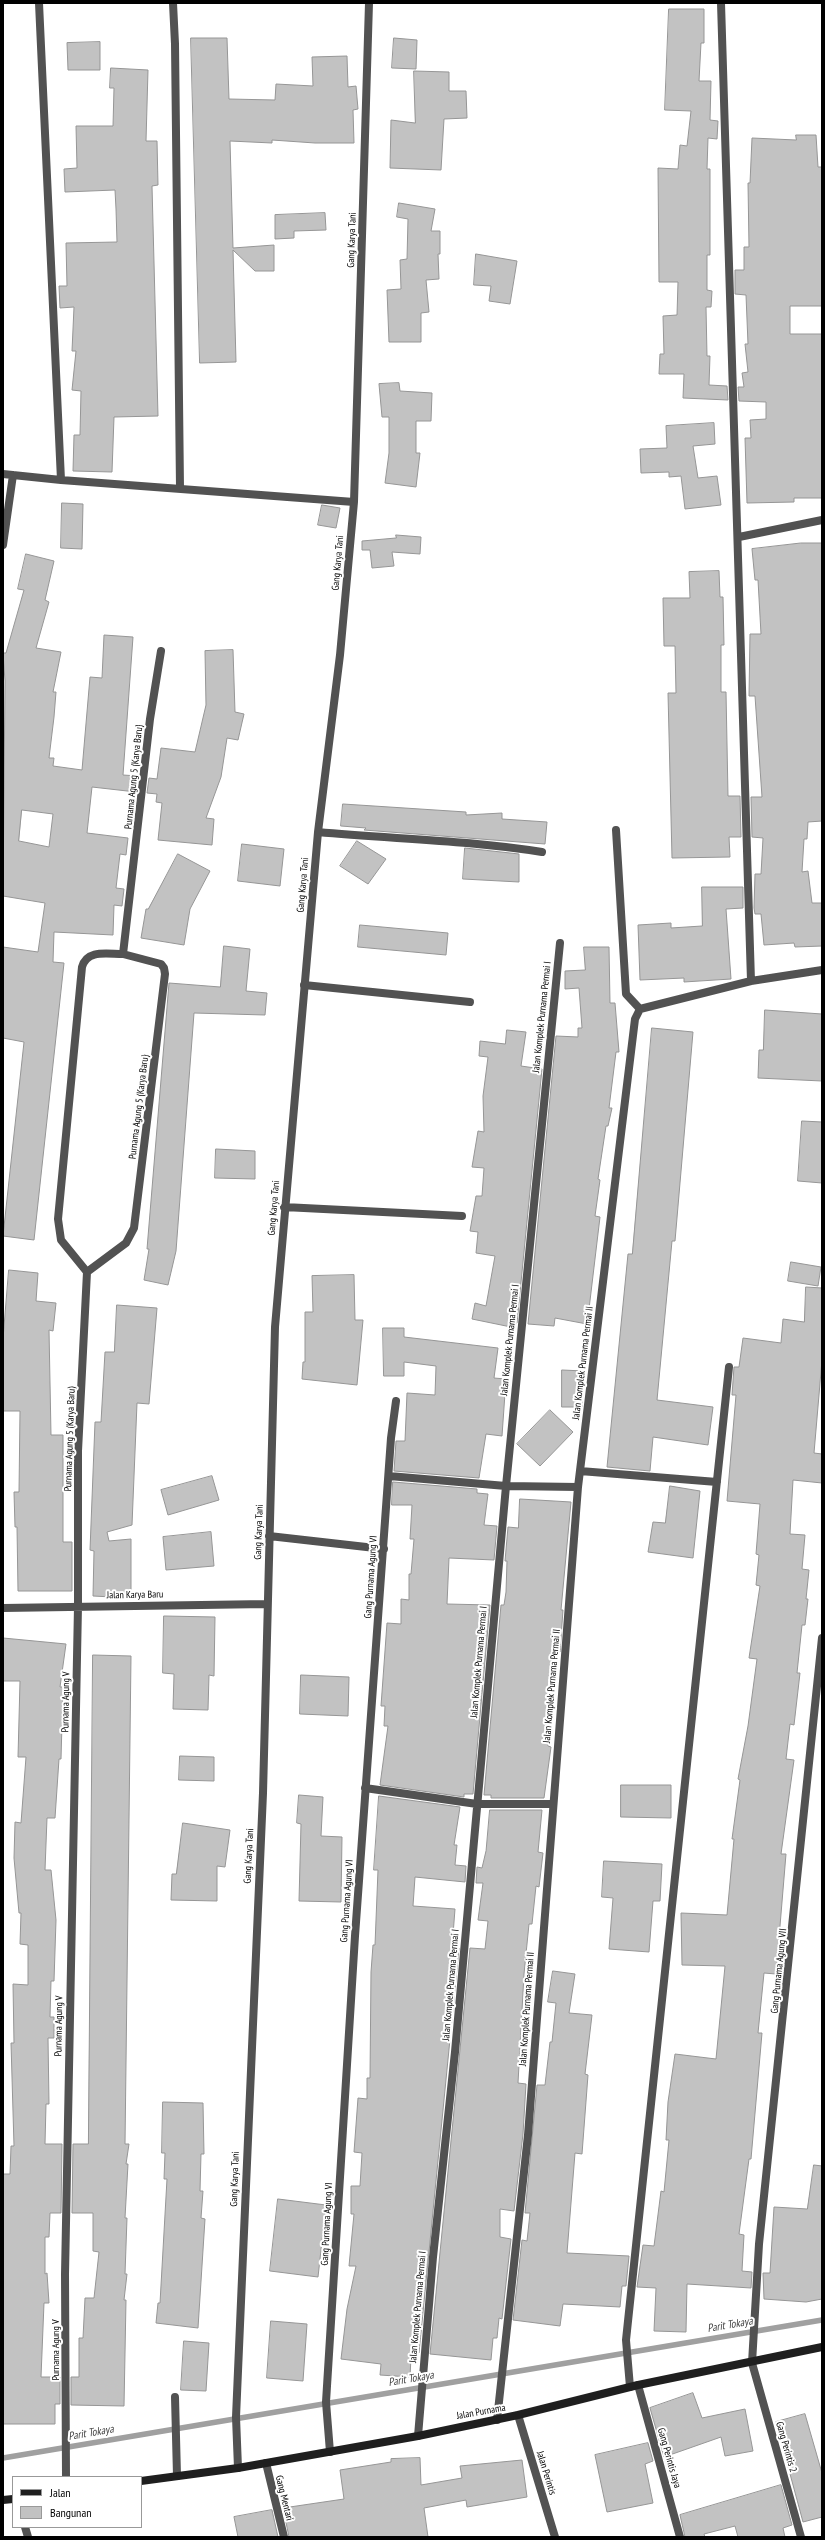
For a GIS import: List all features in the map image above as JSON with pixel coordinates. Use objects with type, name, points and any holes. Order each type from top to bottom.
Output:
[{"type":"street","points":[[39,3],[61,480]]},
{"type":"street","points":[[173,3],[175,44],[180,488]]},
{"type":"street","name":"Gang Karya Tani","points":[[238,2468],[236,2417],[263,1793],[267,1604],[276,1327],[284,1207],[318,832],[340,655],[354,502],[369,3]]},
{"type":"street","points":[[721,3],[739,536],[751,981]]},
{"type":"street","points":[[3,474],[61,480],[354,502]]},
{"type":"street","points":[[3,545],[13,475]]},
{"type":"street","points":[[739,536],[822,520]]},
{"type":"street","name":"Purnama Agung 5 (Karya Baru)","points":[[123,954],[150,719],[161,651]]},
{"type":"street","points":[[616,830],[626,994],[640,1009],[751,981],[822,970]]},
{"type":"street","points":[[318,832],[400,839],[487,843],[542,852]]},
{"type":"street","name":"Jalan Komplek Purnama Permai I","points":[[418,2436],[421,2383],[455,2052],[476,1804],[506,1486],[560,943]]},
{"type":"street","name":"Purnama Agung 5 (Karya Baru)","points":[[78,1606],[78,1451],[88,1272],[61,1240],[58,1229],[82,967],[84,960],[92,954],[123,954],[160,964],[164,968],[165,974],[134,1228],[126,1243],[88,1272]]},
{"type":"street","points":[[304,985],[470,1002]]},
{"type":"street","name":"Jalan Komplek Purnama Permai II","points":[[497,2420],[528,2135],[552,1804],[578,1487],[635,1019],[640,1009]]},
{"type":"street","points":[[284,1207],[462,1216]]},
{"type":"street","name":"Gang Perintis Jaya","points":[[680,2537],[627,2367],[626,2340],[729,1367]]},
{"type":"street","name":"Gang Purnama Agung VI","points":[[330,2452],[326,2402],[365,1788],[396,1401]]},
{"type":"street","points":[[580,1472],[717,1482]]},
{"type":"street","points":[[389,1476],[506,1486],[578,1487]]},
{"type":"street","points":[[269,1536],[384,1549]]},
{"type":"street","name":"Jalan Karya Baru","points":[[3,1608],[267,1604]]},
{"type":"street","name":"Purnama Agung V","points":[[66,2476],[66,2258],[78,1606]]},
{"type":"street","name":"Gang Purnama Agung VII","points":[[752,2344],[822,1638]]},
{"type":"street","points":[[365,1788],[476,1804],[552,1804]]},
{"type":"street","name":"Gang Perintis 2","points":[[752,2344],[752,2363],[801,2537]]},
{"type":"street","name":"Jalan Purnama","points":[[142,2481],[238,2468],[418,2436],[518,2416],[634,2386],[752,2363],[822,2347]]},
{"type":"street","points":[[175,2398],[177,2476]]},
{"type":"street","name":"Jalan Perintis","points":[[518,2416],[555,2537]]},
{"type":"street","name":"Gang Mentari","points":[[266,2463],[284,2537]]},
{"type":"building","points":[[669,9],[704,9],[704,43],[701,43],[699,81],[711,81],[710,120],[718,121],[717,139],[708,138],[707,169],[710,169],[710,255],[707,255],[707,290],[712,291],[711,307],[706,307],[707,356],[710,356],[709,385],[727,386],[728,400],[683,398],[684,374],[659,374],[660,354],[664,354],[663,316],[677,315],[678,282],[659,282],[658,168],[678,169],[680,145],[687,146],[691,111],[665,110]]},
{"type":"building","points":[[191,38],[227,38],[229,99],[275,100],[276,84],[313,86],[312,57],[347,56],[348,87],[356,86],[358,109],[353,110],[354,143],[315,143],[272,140],[272,143],[230,141],[233,248],[274,245],[274,271],[255,271],[233,250],[236,362],[200,363]]},
{"type":"building","points":[[394,38],[417,40],[416,69],[392,68]]},
{"type":"building","points":[[100,42],[100,70],[68,70],[67,43]]},
{"type":"building","points":[[111,68],[148,70],[146,141],[157,141],[158,185],[152,186],[158,416],[114,417],[112,472],[73,471],[74,435],[80,435],[81,391],[72,390],[76,351],[72,351],[74,307],[60,308],[59,286],[67,286],[66,243],[117,242],[115,190],[65,192],[64,169],[77,168],[76,126],[113,126],[114,88],[110,88]]},
{"type":"building","points":[[414,71],[449,72],[449,91],[466,91],[467,118],[444,119],[441,170],[390,168],[391,120],[415,123]]},
{"type":"building","points":[[796,135],[816,135],[818,167],[822,167],[822,306],[790,306],[790,334],[822,334],[822,498],[794,498],[794,502],[747,503],[745,438],[751,438],[750,420],[766,419],[766,402],[739,401],[738,387],[744,387],[742,373],[748,372],[745,344],[748,344],[746,295],[735,294],[735,270],[744,270],[744,247],[749,247],[748,183],[750,183],[752,138],[796,140]]},
{"type":"building","points":[[399,203],[435,209],[431,231],[440,231],[440,254],[438,254],[439,279],[426,280],[429,312],[421,313],[421,342],[389,342],[387,290],[401,289],[400,260],[407,259],[408,219],[397,217]]},
{"type":"building","points":[[325,213],[326,230],[294,231],[294,238],[275,239],[275,215]]},
{"type":"building","points":[[476,254],[517,261],[510,304],[489,301],[491,286],[474,285]]},
{"type":"building","points":[[399,383],[400,391],[432,393],[431,421],[416,421],[416,453],[420,453],[416,487],[385,483],[389,453],[389,417],[382,417],[379,384]]},
{"type":"building","points":[[714,423],[715,444],[693,446],[698,478],[717,476],[721,505],[685,509],[681,476],[669,477],[669,472],[641,473],[640,449],[667,448],[666,426]]},
{"type":"building","points":[[62,503],[83,504],[82,549],[61,548]]},
{"type":"building","points":[[322,505],[340,508],[336,528],[318,525]]},
{"type":"building","points":[[396,535],[421,537],[420,554],[392,552],[394,566],[372,568],[370,550],[362,550],[362,541],[396,538]]},
{"type":"building","points":[[801,543],[822,543],[822,821],[808,822],[807,839],[804,839],[802,872],[808,871],[812,903],[822,903],[822,946],[795,947],[794,943],[764,945],[761,914],[755,914],[755,874],[761,874],[763,838],[752,837],[751,797],[762,797],[755,696],[749,696],[750,634],[761,634],[758,580],[755,580],[752,549]]},
{"type":"building","points":[[26,554],[54,561],[45,600],[49,602],[36,648],[61,652],[53,692],[56,692],[49,758],[54,758],[53,766],[82,770],[90,677],[102,678],[104,635],[133,637],[123,775],[138,776],[136,792],[92,787],[87,833],[128,838],[126,855],[120,854],[116,888],[124,889],[122,906],[114,905],[113,935],[54,932],[53,962],[64,963],[34,1240],[3,1236],[24,1042],[3,1038],[3,947],[38,952],[45,903],[3,896],[5,681],[3,653],[6,653],[24,590],[18,589]],"holes":[[[22,810],[53,814],[49,847],[19,841]]]},
{"type":"building","points":[[719,571],[720,597],[723,597],[724,645],[721,645],[721,692],[726,692],[728,796],[740,796],[741,837],[729,837],[730,857],[672,858],[668,693],[676,693],[675,646],[664,646],[663,598],[690,598],[689,572]]},
{"type":"building","points":[[233,650],[235,712],[244,714],[238,740],[227,738],[221,777],[206,818],[214,819],[212,845],[158,840],[162,803],[156,802],[157,794],[147,793],[149,778],[157,779],[161,748],[195,752],[206,705],[205,651]]},
{"type":"building","points":[[343,804],[466,812],[466,815],[502,813],[502,819],[547,822],[545,844],[364,830],[366,828],[341,826]]},
{"type":"building","points":[[357,841],[386,859],[368,884],[340,866]]},
{"type":"building","points":[[242,844],[284,849],[280,886],[238,881]]},
{"type":"building","points":[[465,848],[519,854],[519,882],[463,879]]},
{"type":"building","points":[[178,854],[210,871],[190,909],[184,945],[141,938],[146,909],[148,909]]},
{"type":"building","points":[[702,887],[743,887],[743,908],[726,909],[731,979],[684,982],[684,978],[640,980],[638,925],[671,923],[671,928],[702,926]]},
{"type":"building","points":[[360,925],[448,933],[446,955],[358,947]]},
{"type":"building","points":[[224,946],[250,949],[246,991],[267,993],[265,1015],[194,1013],[176,1251],[168,1285],[144,1280],[149,1249],[147,1249],[169,983],[220,987]]},
{"type":"building","points":[[584,947],[609,947],[610,1003],[615,1003],[619,1052],[616,1052],[609,1108],[612,1108],[608,1126],[606,1126],[598,1179],[600,1180],[595,1216],[600,1217],[587,1324],[555,1318],[554,1326],[528,1324],[556,1036],[578,1037],[578,1028],[582,1028],[579,988],[565,989],[565,971],[585,970]]},
{"type":"building","points":[[765,1010],[822,1014],[822,1081],[758,1078],[759,1050],[763,1050]]},
{"type":"building","points":[[652,1028],[693,1032],[675,1241],[672,1241],[657,1400],[713,1407],[708,1445],[653,1437],[650,1471],[607,1467],[628,1254],[632,1254]]},
{"type":"building","points":[[507,1030],[526,1032],[521,1066],[542,1069],[517,1323],[514,1322],[513,1327],[472,1319],[475,1303],[486,1306],[495,1256],[476,1253],[478,1232],[470,1231],[476,1196],[482,1196],[484,1168],[472,1167],[478,1131],[484,1132],[483,1096],[488,1057],[479,1056],[480,1041],[505,1044]]},
{"type":"building","points":[[802,1121],[822,1122],[822,1183],[798,1181]]},
{"type":"building","points":[[216,1149],[255,1151],[255,1179],[215,1178]]},
{"type":"building","points":[[791,1262],[821,1267],[818,1286],[788,1281]]},
{"type":"building","points":[[9,1270],[38,1273],[36,1301],[56,1303],[53,1331],[49,1330],[51,1435],[63,1435],[63,1542],[72,1542],[72,1591],[18,1591],[17,1527],[15,1527],[14,1492],[19,1492],[20,1411],[3,1411],[3,1339]]},
{"type":"building","points":[[354,1275],[355,1320],[363,1320],[357,1385],[302,1379],[303,1362],[305,1362],[305,1312],[313,1312],[312,1276]]},
{"type":"building","points":[[806,1287],[822,1288],[822,1360],[814,1453],[822,1454],[822,1483],[793,1480],[790,1534],[805,1535],[802,1569],[809,1570],[806,1599],[808,1599],[805,1625],[802,1625],[797,1673],[800,1673],[794,1725],[790,1724],[786,1759],[794,1760],[781,1854],[786,1854],[776,1974],[764,1973],[758,2033],[762,2033],[751,2159],[749,2159],[739,2234],[744,2235],[742,2271],[752,2272],[751,2288],[687,2284],[686,2332],[654,2331],[656,2288],[637,2287],[643,2245],[654,2246],[661,2191],[664,2192],[669,2140],[666,2140],[668,2102],[675,2054],[716,2059],[725,1966],[682,1965],[681,1913],[727,1915],[734,1839],[732,1839],[740,1780],[738,1779],[748,1726],[757,1659],[749,1658],[760,1586],[756,1585],[759,1555],[756,1554],[760,1504],[727,1501],[736,1395],[732,1395],[734,1367],[739,1367],[743,1338],[781,1343],[783,1319],[804,1322]]},
{"type":"building","points":[[117,1305],[157,1308],[149,1404],[137,1403],[132,1525],[107,1532],[109,1541],[131,1539],[131,1598],[93,1596],[94,1551],[90,1550],[95,1422],[101,1422],[105,1352],[114,1352]]},
{"type":"building","points":[[383,1328],[404,1328],[404,1337],[498,1348],[494,1378],[506,1379],[502,1436],[486,1434],[479,1478],[394,1471],[396,1441],[405,1441],[407,1393],[435,1395],[436,1366],[404,1362],[404,1376],[384,1376]]},
{"type":"building","points":[[562,1370],[584,1371],[582,1407],[562,1407]]},
{"type":"building","points":[[550,1410],[573,1432],[540,1466],[517,1444]]},
{"type":"building","points":[[212,1476],[219,1500],[168,1515],[161,1490]]},
{"type":"building","points":[[393,1482],[477,1489],[477,1493],[488,1494],[484,1525],[497,1526],[494,1560],[449,1558],[447,1604],[490,1605],[473,1794],[464,1794],[464,1797],[380,1785],[388,1726],[384,1726],[385,1706],[381,1706],[387,1623],[401,1624],[401,1599],[409,1600],[409,1574],[411,1574],[414,1539],[410,1539],[412,1505],[392,1505]]},
{"type":"building","points":[[670,1486],[700,1491],[693,1558],[648,1552],[653,1522],[665,1523]]},
{"type":"building","points":[[520,1499],[571,1502],[561,1610],[563,1610],[560,1652],[558,1651],[553,1681],[548,1746],[551,1747],[544,1798],[491,1798],[491,1795],[484,1795],[501,1605],[504,1605],[506,1592],[507,1561],[505,1561],[508,1527],[518,1528]]},
{"type":"building","points":[[211,1532],[214,1566],[166,1570],[163,1537]]},
{"type":"building","points":[[164,1616],[215,1617],[214,1676],[209,1675],[208,1710],[173,1709],[174,1674],[163,1673]]},
{"type":"building","points":[[3,1638],[66,1644],[60,1687],[63,1687],[61,1759],[59,1759],[55,1818],[47,1818],[45,1870],[51,1870],[56,1920],[54,1981],[51,1981],[50,2017],[54,2017],[54,2038],[48,2038],[49,2104],[46,2104],[45,2144],[62,2144],[61,2213],[50,2213],[49,2237],[45,2237],[45,2274],[47,2273],[49,2303],[44,2303],[41,2377],[60,2377],[60,2404],[55,2404],[55,2424],[3,2424],[3,2174],[10,2174],[11,2146],[14,2146],[11,2043],[14,2043],[13,1984],[28,1985],[28,1945],[20,1944],[21,1913],[19,1913],[14,1858],[15,1822],[21,1823],[26,1757],[18,1757],[20,1681],[3,1681]]},
{"type":"building","points":[[93,1655],[131,1656],[125,2144],[129,2144],[126,2164],[128,2164],[125,2218],[127,2218],[125,2274],[127,2274],[124,2300],[126,2300],[124,2406],[71,2405],[71,2377],[79,2377],[79,2338],[83,2338],[85,2298],[94,2298],[99,2252],[93,2251],[93,2213],[72,2213],[73,2144],[88,2144]]},
{"type":"building","points":[[301,1675],[349,1677],[348,1716],[300,1714]]},
{"type":"building","points":[[180,1756],[214,1757],[214,1781],[179,1780]]},
{"type":"building","points":[[621,1785],[671,1785],[671,1818],[621,1817]]},
{"type":"building","points":[[299,1795],[323,1797],[321,1836],[342,1837],[341,1902],[299,1901],[301,1824],[297,1823]]},
{"type":"building","points":[[379,1796],[460,1807],[454,1845],[457,1845],[455,1865],[466,1866],[465,1882],[415,1877],[413,1906],[455,1909],[452,1948],[459,1948],[419,2353],[417,2352],[417,2358],[411,2357],[410,2377],[380,2375],[381,2364],[341,2359],[347,2309],[356,2266],[349,2266],[354,2214],[351,2214],[351,2186],[360,2186],[362,2153],[354,2152],[358,2098],[367,2099],[367,2078],[370,2078],[371,1972],[373,1945],[375,1945],[378,1870],[374,1870]]},
{"type":"building","points":[[490,1810],[542,1810],[538,1852],[543,1853],[539,1887],[536,1886],[532,1924],[529,1924],[524,1974],[518,2083],[526,2084],[523,2134],[514,2211],[500,2209],[500,2237],[511,2239],[502,2319],[499,2318],[497,2338],[493,2338],[491,2360],[430,2354],[470,1948],[485,1949],[488,1921],[478,1920],[483,1883],[476,1883],[477,1867],[482,1868],[486,1851]]},
{"type":"building","points":[[183,1823],[230,1830],[225,1867],[217,1866],[217,1901],[171,1900],[172,1874],[176,1874]]},
{"type":"building","points":[[604,1861],[662,1864],[660,1901],[653,1901],[649,1952],[609,1949],[613,1898],[602,1897]]},
{"type":"building","points":[[553,1971],[575,1974],[569,2013],[592,2015],[585,2074],[588,2075],[582,2154],[575,2153],[567,2253],[629,2256],[626,2286],[622,2286],[620,2307],[563,2304],[560,2326],[513,2320],[522,2240],[527,2241],[530,2213],[525,2213],[537,2085],[545,2085],[550,2042],[552,2042],[556,2003],[548,2002]]},
{"type":"building","points":[[163,2102],[203,2103],[204,2154],[201,2154],[200,2191],[203,2191],[201,2218],[205,2219],[198,2328],[156,2323],[158,2303],[160,2303],[167,2179],[164,2179],[165,2153],[162,2153]]},
{"type":"building","points":[[814,2165],[822,2166],[822,2299],[806,2302],[764,2299],[763,2273],[770,2273],[774,2207],[807,2209]]},
{"type":"building","points":[[278,2199],[326,2205],[318,2277],[270,2271]]},
{"type":"building","points":[[271,2321],[307,2324],[303,2381],[267,2378]]},
{"type":"building","points":[[184,2341],[209,2343],[206,2391],[181,2390]]},
{"type":"building","points":[[693,2393],[702,2418],[745,2409],[753,2451],[725,2456],[721,2437],[664,2457],[650,2408]]},
{"type":"building","points":[[805,2414],[822,2473],[822,2517],[803,2522],[776,2422]]},
{"type":"building","points":[[648,2443],[653,2461],[645,2464],[653,2503],[607,2512],[595,2455]]},
{"type":"building","points":[[420,2458],[421,2485],[462,2478],[460,2466],[522,2460],[527,2497],[467,2507],[466,2500],[424,2508],[428,2537],[289,2537],[283,2508],[344,2499],[340,2470],[391,2462],[391,2459]]},
{"type":"building","points":[[781,2485],[792,2525],[783,2528],[785,2537],[738,2537],[735,2526],[704,2534],[705,2537],[685,2537],[680,2515]]},
{"type":"building","points":[[272,2510],[278,2537],[238,2537],[234,2517]]},
{"type":"waterway","name":"Parit Tokaya","points":[[3,2458],[822,2320]]}]
